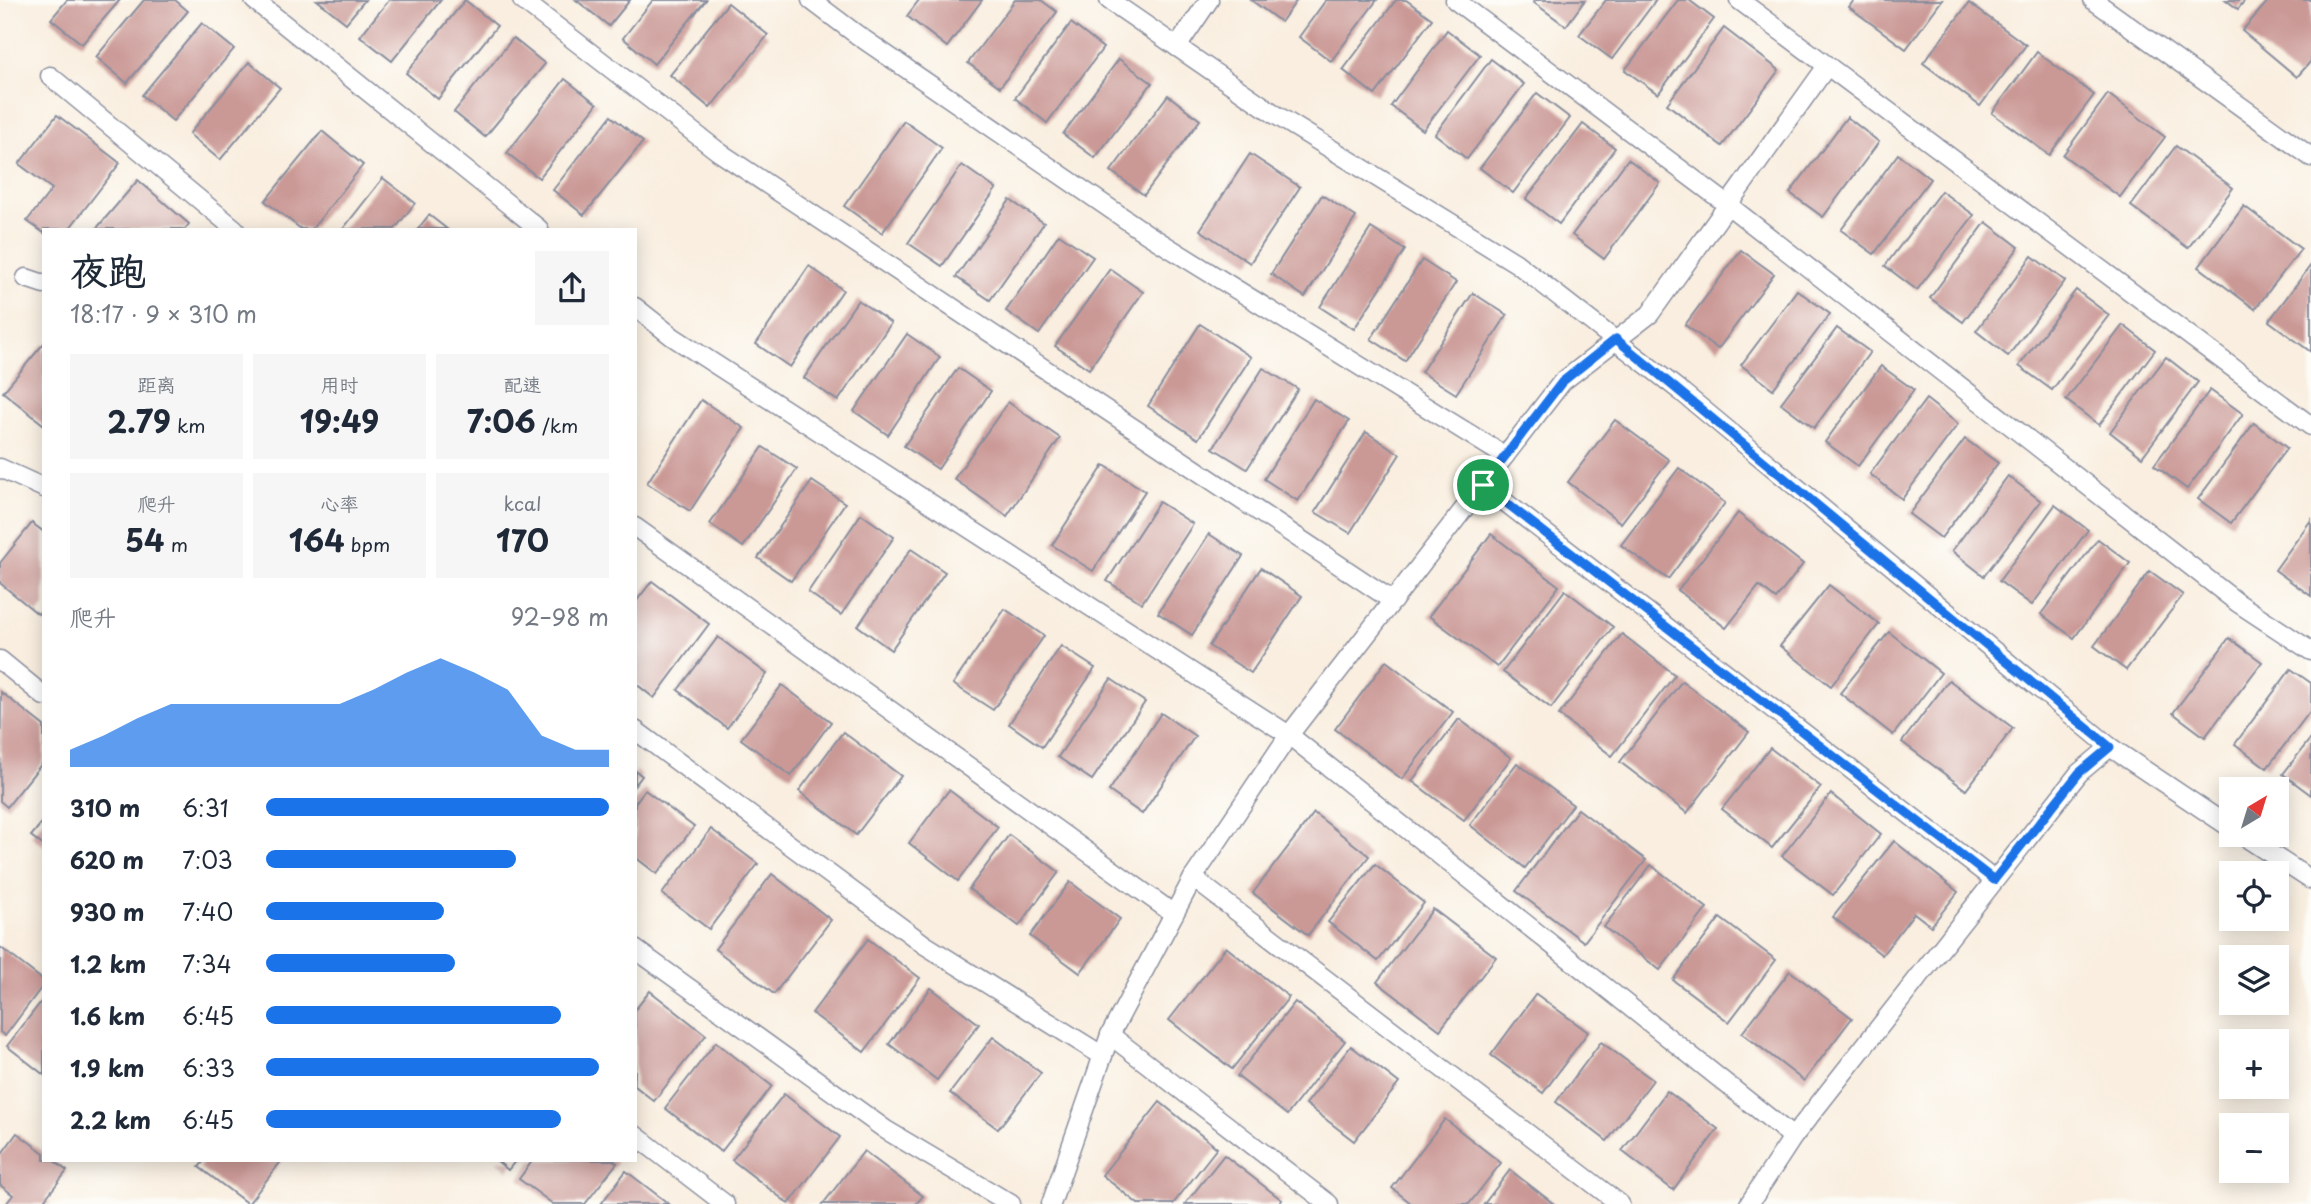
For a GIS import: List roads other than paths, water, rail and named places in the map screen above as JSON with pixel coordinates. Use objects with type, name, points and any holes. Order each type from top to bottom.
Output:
[{"type":"lane","points":[[254,0],[538,228]]},
{"type":"lane","points":[[522,0],[719,152],[1393,601]]},
{"type":"lane","points":[[811,0],[856,34],[1147,234],[1506,456]]},
{"type":"lane","points":[[1109,0],[1276,115],[1516,263],[1616,339],[2110,747],[2219,820]]},
{"type":"lane","points":[[1177,47],[1209,0]]},
{"type":"lane","points":[[1455,0],[1728,205],[2238,603],[2311,651]]},
{"type":"lane","points":[[1739,0],[2311,426]]},
{"type":"lane","points":[[2093,0],[2311,157]]},
{"type":"lane","points":[[1056,1201],[1110,1035],[1193,878],[1289,735],[1562,382],[1650,314],[1827,66]]},
{"type":"lane","points":[[50,76],[234,228]]},
{"type":"lane","points":[[26,278],[42,283]]},
{"type":"lane","points":[[637,309],[673,337],[1289,735],[1793,1137]]},
{"type":"lane","points":[[0,468],[42,487]]},
{"type":"lane","points":[[1483,485],[1994,880]]},
{"type":"lane","points":[[637,528],[1174,914]]},
{"type":"lane","points":[[0,660],[42,694]]},
{"type":"lane","points":[[637,731],[925,945],[1103,1055]]},
{"type":"lane","points":[[1749,1204],[1793,1137],[1994,880],[2079,773],[2110,747]]},
{"type":"lane","points":[[2260,847],[2311,880]]},
{"type":"lane","points":[[1193,878],[1620,1204]]},
{"type":"lane","points":[[637,949],[886,1129],[1011,1204]]},
{"type":"lane","points":[[1110,1035],[1329,1204]]},
{"type":"lane","points":[[637,1137],[725,1204]]}]
